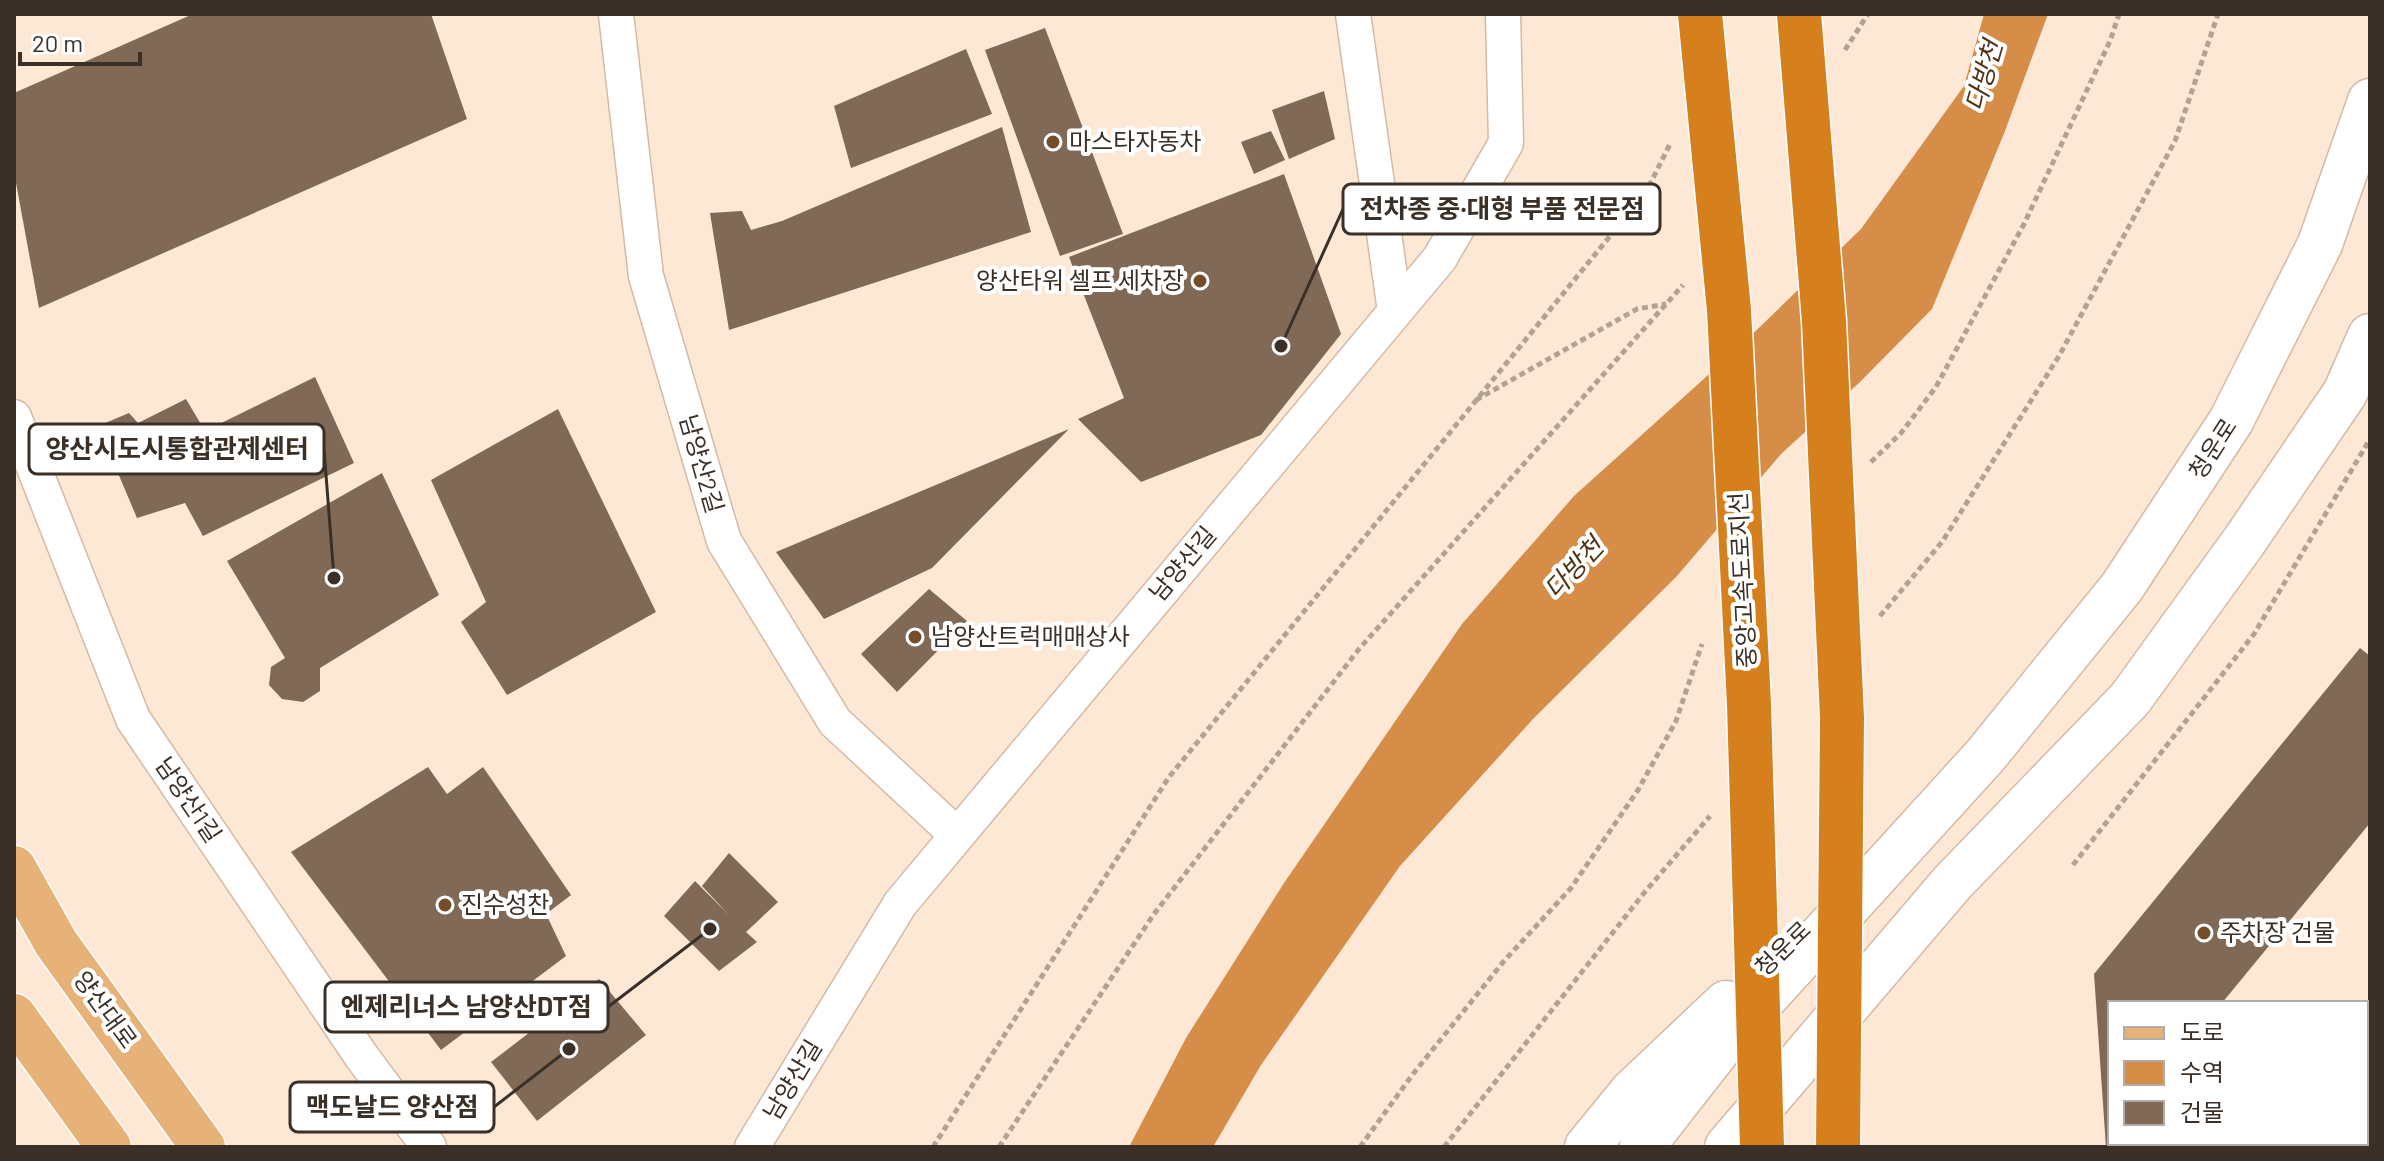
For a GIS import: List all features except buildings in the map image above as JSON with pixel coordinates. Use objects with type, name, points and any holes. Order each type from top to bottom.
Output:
[{"type":"highway","name":"중앙고속도로지선","points":[[1700,14],[1729,310],[1749,704],[1760,1147]]},
{"type":"highway","points":[[1799,14],[1824,321],[1842,718],[1838,1147]]},
{"type":"highway","points":[[1840,974],[1850,1147]]},
{"type":"main road","name":"청운로","points":[[1642,1147],[1721,1046],[1985,756],[2122,587],[2231,421],[2320,244],[2370,101]]},
{"type":"main road","points":[[1727,1147],[1952,883],[2130,699],[2245,540],[2337,405],[2370,336]]},
{"type":"main road","name":"청운로","points":[[1587,1147],[1632,1092],[1985,756]]},
{"type":"main road","name":"양산대로","points":[[14,868],[56,943],[203,1147]]},
{"type":"main road","points":[[1760,1147],[1952,883]]},
{"type":"main road","points":[[14,1016],[109,1147]]},
{"type":"street","name":"남양산2길","points":[[616,14],[646,276],[724,541],[835,722],[957,835]]},
{"type":"street","points":[[1353,14],[1395,311]]},
{"type":"street","name":"남양산길","points":[[752,1147],[900,904],[1440,258],[1506,143],[1503,14]]},
{"type":"street","name":"남양산1길","points":[[14,417],[133,719],[362,1057],[429,1147]]},
{"type":"path","points":[[1843,52],[1868,14]]},
{"type":"path","points":[[933,1147],[1169,777],[1646,192],[1673,137]]},
{"type":"path","points":[[999,1147],[1154,914],[1359,649],[1693,275]]},
{"type":"path","points":[[1474,402],[1637,309],[1667,303]]},
{"type":"path","points":[[2073,865],[2254,634],[2370,439]]},
{"type":"water","name":"다방천","points":[[1984,14],[2048,14],[2005,131],[1932,309],[1860,382],[1781,454],[1677,576],[1533,719],[1400,866],[1261,1065],[1213,1147],[1129,1147],[1186,1038],[1284,883],[1462,624],[1574,496],[1737,349],[1861,229],[1964,86]]},
{"type":"place","name":"마스타자동차","points":[[1053,142]]},
{"type":"place","name":"양산타워 셀프 세차장","points":[[1200,281]]},
{"type":"place","name":"전차종 중·대형 부품 전문점","points":[[1281,346]]},
{"type":"place","name":"양산시도시통합관제센터","points":[[334,578]]},
{"type":"place","name":"남양산트럭매매상사","points":[[915,637]]},
{"type":"place","name":"진수성찬","points":[[445,905]]},
{"type":"place","name":"엔제리너스 남양산DT점","points":[[710,929]]},
{"type":"place","name":"주차장 건물","points":[[2204,933]]},
{"type":"place","name":"맥도날드 양산점","points":[[569,1049]]}]
